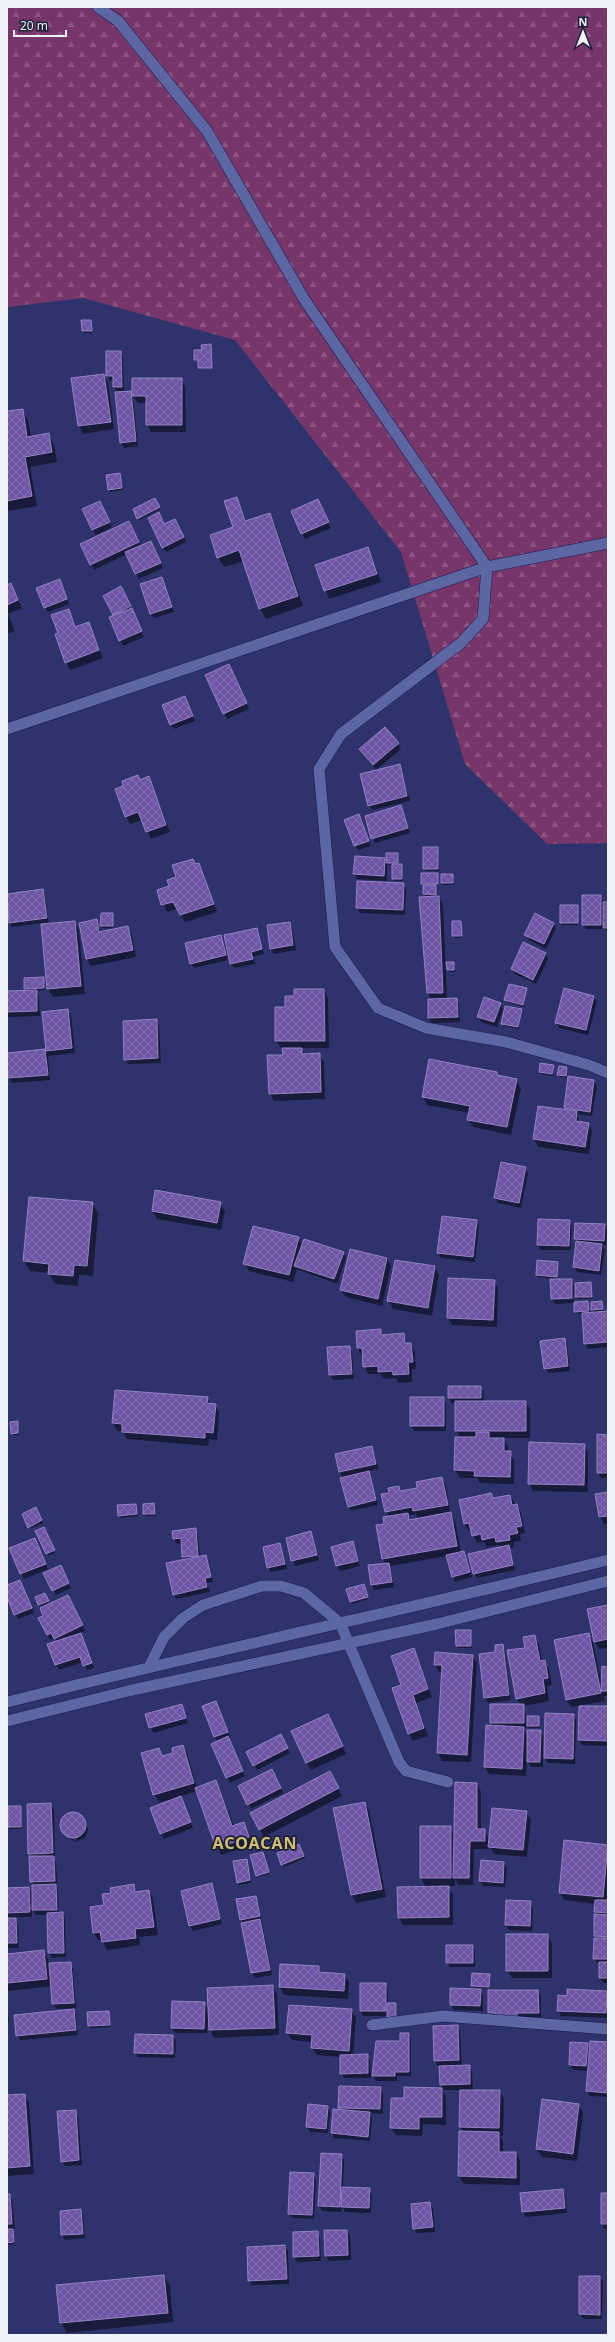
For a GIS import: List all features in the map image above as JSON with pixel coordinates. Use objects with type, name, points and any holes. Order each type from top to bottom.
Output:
[{"type":"street","points":[[98,7],[118,21],[207,131],[304,299],[487,567],[483,619],[461,643],[341,734],[319,769],[335,947],[378,1008],[426,1028],[506,1042],[589,1065],[608,1073]]},
{"type":"street","points":[[7,729],[487,567],[608,543]]},
{"type":"street","points":[[7,1702],[340,1622],[432,1604],[608,1560]]},
{"type":"street","points":[[7,1721],[128,1691],[437,1624],[608,1581]]},
{"type":"street","points":[[148,1667],[164,1637],[183,1618],[202,1606],[262,1586],[281,1586],[304,1593],[340,1622],[350,1642],[399,1762],[406,1771],[448,1782]]},
{"type":"street","points":[[372,2025],[444,2016],[608,2029]]},
{"type":"green space","points":[[7,7],[608,7],[608,843],[547,844],[465,764],[401,552],[235,340],[83,298],[7,307]]},
{"type":"building","points":[[81,320],[91,320],[92,331],[82,331]]},
{"type":"building","points":[[211,344],[212,368],[198,368],[198,360],[194,360],[194,350],[202,350],[201,345]]},
{"type":"building","points":[[106,351],[121,351],[122,387],[113,387],[113,376],[106,376]]},
{"type":"building","points":[[104,374],[111,422],[78,426],[71,378]]},
{"type":"building","points":[[132,378],[182,378],[182,425],[146,425],[146,396],[132,396]]},
{"type":"building","points":[[131,391],[136,441],[120,443],[115,392]]},
{"type":"building","points":[[23,409],[27,437],[49,433],[52,452],[25,457],[32,496],[7,501],[7,411]]},
{"type":"building","points":[[120,473],[122,488],[108,490],[106,475]]},
{"type":"building","points":[[237,497],[245,521],[270,513],[298,596],[259,609],[239,550],[217,558],[210,535],[233,527],[224,501]]},
{"type":"building","points":[[155,498],[160,507],[137,519],[133,509]]},
{"type":"building","points":[[318,499],[329,522],[301,534],[291,511]]},
{"type":"building","points":[[100,501],[110,522],[92,530],[82,509]]},
{"type":"building","points":[[159,512],[164,524],[175,519],[184,537],[162,548],[148,518]]},
{"type":"building","points":[[129,521],[139,542],[90,565],[80,544]]},
{"type":"building","points":[[151,541],[161,563],[135,574],[125,552]]},
{"type":"building","points":[[368,547],[377,574],[324,591],[315,565]]},
{"type":"building","points":[[162,577],[172,607],[150,614],[140,584]]},
{"type":"building","points":[[60,579],[67,599],[44,608],[36,588]]},
{"type":"building","points":[[11,583],[18,600],[7,605],[7,585]]},
{"type":"building","points":[[121,586],[131,606],[113,615],[103,596]]},
{"type":"building","points":[[132,608],[142,631],[119,641],[109,617]]},
{"type":"building","points":[[69,609],[75,627],[89,622],[99,650],[65,663],[55,634],[58,633],[51,615]]},
{"type":"building","points":[[229,664],[247,703],[223,714],[205,675]]},
{"type":"building","points":[[185,696],[193,716],[170,725],[162,705]]},
{"type":"building","points":[[385,727],[399,743],[373,765],[359,749]]},
{"type":"building","points":[[400,764],[407,796],[368,806],[360,774]]},
{"type":"building","points":[[138,775],[140,780],[149,776],[166,825],[146,832],[138,812],[125,817],[115,789],[123,786],[122,781]]},
{"type":"building","points":[[401,805],[408,828],[371,839],[365,816]]},
{"type":"building","points":[[359,814],[369,841],[354,846],[344,820]]},
{"type":"building","points":[[423,847],[438,847],[438,869],[423,869]]},
{"type":"building","points":[[386,853],[398,853],[398,863],[386,863]]},
{"type":"building","points":[[355,856],[385,858],[384,876],[353,874]]},
{"type":"building","points":[[193,859],[195,864],[199,863],[214,904],[180,915],[173,902],[161,905],[157,890],[169,886],[167,880],[176,877],[172,865]]},
{"type":"building","points":[[392,864],[402,864],[402,879],[392,879]]},
{"type":"building","points":[[421,873],[438,873],[438,884],[421,884]]},
{"type":"building","points":[[441,874],[453,874],[453,883],[441,883]]},
{"type":"building","points":[[357,881],[404,883],[403,910],[356,908]]},
{"type":"building","points":[[423,885],[436,885],[436,895],[423,894]]},
{"type":"building","points":[[43,889],[47,918],[9,923],[7,894]]},
{"type":"building","points":[[582,895],[601,895],[601,925],[582,925]]},
{"type":"building","points":[[439,896],[443,993],[427,993],[419,897]]},
{"type":"building","points":[[603,902],[608,902],[608,928],[603,928]]},
{"type":"building","points":[[560,905],[578,905],[578,923],[560,923]]},
{"type":"building","points":[[101,913],[113,913],[113,926],[100,926]]},
{"type":"building","points":[[535,913],[554,923],[544,944],[524,935]]},
{"type":"building","points":[[97,919],[99,932],[128,926],[133,950],[86,959],[79,923]]},
{"type":"building","points":[[75,921],[81,986],[47,989],[41,924]]},
{"type":"building","points":[[452,921],[461,921],[462,936],[452,936]]},
{"type":"building","points":[[290,922],[293,945],[270,949],[267,925]]},
{"type":"building","points":[[257,928],[262,949],[251,952],[253,959],[230,964],[224,935]]},
{"type":"building","points":[[221,935],[226,955],[190,964],[185,943]]},
{"type":"building","points":[[523,942],[546,953],[533,980],[511,969]]},
{"type":"building","points":[[446,962],[454,962],[454,970],[447,970]]},
{"type":"building","points":[[44,977],[44,988],[24,989],[24,978]]},
{"type":"building","points":[[509,984],[527,988],[523,1005],[504,1000]]},
{"type":"building","points":[[564,988],[594,996],[586,1030],[555,1023]]},
{"type":"building","points":[[294,989],[324,989],[325,1041],[275,1041],[275,1007],[285,1007],[285,996],[294,996]]},
{"type":"building","points":[[37,990],[37,1011],[7,1012],[7,991]]},
{"type":"building","points":[[484,997],[501,1003],[494,1022],[477,1017]]},
{"type":"building","points":[[457,998],[458,1017],[428,1018],[428,999]]},
{"type":"building","points":[[505,1006],[522,1009],[518,1027],[501,1024]]},
{"type":"building","points":[[68,1009],[72,1048],[46,1051],[42,1012]]},
{"type":"building","points":[[157,1019],[158,1058],[124,1060],[123,1021]]},
{"type":"building","points":[[282,1048],[302,1048],[302,1054],[320,1053],[321,1092],[269,1094],[267,1055],[283,1055]]},
{"type":"building","points":[[45,1049],[48,1075],[8,1078],[7,1053]]},
{"type":"building","points":[[429,1059],[497,1072],[497,1075],[517,1079],[507,1127],[467,1120],[470,1106],[422,1097]]},
{"type":"building","points":[[540,1063],[554,1065],[552,1074],[539,1072]]},
{"type":"building","points":[[559,1066],[567,1067],[566,1076],[557,1075]]},
{"type":"building","points":[[568,1076],[594,1080],[590,1112],[564,1108]]},
{"type":"building","points":[[538,1106],[577,1111],[576,1121],[589,1123],[585,1147],[533,1139]]},
{"type":"building","points":[[501,1162],[526,1167],[519,1203],[494,1198]]},
{"type":"building","points":[[155,1190],[221,1202],[217,1223],[152,1211]]},
{"type":"building","points":[[29,1197],[93,1202],[87,1266],[74,1265],[73,1276],[48,1274],[49,1264],[23,1261]]},
{"type":"building","points":[[442,1216],[477,1220],[473,1257],[437,1253]]},
{"type":"building","points":[[538,1219],[570,1220],[569,1246],[537,1245]]},
{"type":"building","points":[[575,1223],[605,1224],[604,1241],[574,1239]]},
{"type":"building","points":[[253,1226],[299,1237],[289,1275],[243,1264]]},
{"type":"building","points":[[304,1239],[344,1252],[334,1279],[294,1266]]},
{"type":"building","points":[[576,1241],[602,1244],[599,1271],[573,1267]]},
{"type":"building","points":[[350,1249],[387,1258],[378,1299],[340,1290]]},
{"type":"building","points":[[395,1260],[435,1266],[428,1308],[387,1301]]},
{"type":"building","points":[[537,1260],[558,1262],[557,1277],[536,1275]]},
{"type":"building","points":[[448,1278],[495,1280],[493,1320],[447,1318]]},
{"type":"building","points":[[550,1279],[572,1279],[572,1298],[551,1299]]},
{"type":"building","points":[[591,1282],[592,1297],[575,1297],[575,1283]]},
{"type":"building","points":[[588,1301],[589,1311],[574,1312],[574,1302]]},
{"type":"building","points":[[602,1301],[603,1309],[591,1310],[591,1302]]},
{"type":"building","points":[[608,1311],[608,1342],[584,1344],[582,1313]]},
{"type":"building","points":[[381,1329],[381,1335],[404,1333],[405,1343],[411,1343],[413,1362],[408,1362],[409,1374],[393,1375],[392,1371],[378,1372],[378,1366],[363,1367],[362,1348],[357,1348],[356,1331]]},
{"type":"building","points":[[565,1338],[568,1366],[544,1369],[540,1341]]},
{"type":"building","points":[[350,1346],[352,1374],[329,1375],[327,1347]]},
{"type":"building","points":[[448,1386],[481,1386],[481,1398],[448,1398]]},
{"type":"building","points":[[115,1390],[208,1397],[207,1403],[216,1404],[213,1433],[205,1432],[205,1438],[122,1432],[122,1424],[112,1423]]},
{"type":"building","points":[[410,1397],[444,1397],[444,1426],[410,1426]]},
{"type":"building","points":[[455,1401],[526,1401],[526,1431],[455,1431]]},
{"type":"building","points":[[18,1421],[18,1433],[11,1434],[10,1422]]},
{"type":"building","points":[[476,1432],[489,1432],[489,1438],[504,1438],[504,1451],[511,1451],[510,1477],[474,1476],[475,1471],[454,1470],[455,1437],[476,1437]]},
{"type":"building","points":[[597,1434],[608,1435],[608,1473],[597,1473]]},
{"type":"building","points":[[529,1442],[585,1444],[584,1485],[528,1484]]},
{"type":"building","points":[[372,1446],[376,1464],[339,1472],[335,1454]]},
{"type":"building","points":[[369,1471],[376,1500],[348,1507],[340,1478]]},
{"type":"building","points":[[442,1477],[448,1505],[413,1511],[412,1507],[385,1512],[381,1494],[389,1493],[388,1488],[399,1486],[400,1491],[417,1488],[416,1482]]},
{"type":"building","points":[[608,1492],[608,1516],[599,1517],[595,1494]]},
{"type":"building","points":[[491,1493],[493,1498],[510,1495],[512,1505],[517,1504],[522,1526],[516,1527],[518,1533],[509,1535],[510,1540],[496,1542],[495,1537],[482,1540],[481,1534],[472,1536],[469,1523],[464,1524],[459,1500]]},
{"type":"building","points":[[154,1503],[155,1514],[143,1514],[143,1504]]},
{"type":"building","points":[[136,1504],[137,1514],[118,1516],[117,1505]]},
{"type":"building","points":[[36,1507],[42,1520],[28,1528],[22,1514]]},
{"type":"building","points":[[451,1512],[457,1546],[382,1559],[376,1525],[384,1524],[383,1517],[408,1513],[409,1520]]},
{"type":"building","points":[[44,1527],[55,1550],[46,1554],[35,1531]]},
{"type":"building","points":[[196,1528],[198,1556],[182,1557],[181,1538],[173,1539],[172,1531]]},
{"type":"building","points":[[311,1531],[317,1555],[291,1561],[286,1538]]},
{"type":"building","points":[[35,1538],[46,1564],[20,1574],[9,1548]]},
{"type":"building","points":[[353,1541],[358,1561],[336,1566],[331,1547]]},
{"type":"building","points":[[280,1543],[285,1564],[267,1568],[263,1547]]},
{"type":"building","points":[[509,1545],[513,1565],[473,1574],[468,1554]]},
{"type":"building","points":[[464,1551],[470,1572],[452,1577],[446,1555]]},
{"type":"building","points":[[206,1555],[211,1577],[205,1578],[207,1587],[173,1595],[166,1563]]},
{"type":"building","points":[[389,1563],[392,1582],[371,1585],[368,1565]]},
{"type":"building","points":[[61,1565],[69,1583],[52,1591],[43,1573]]},
{"type":"building","points":[[20,1580],[32,1608],[14,1615],[7,1597],[7,1585]]},
{"type":"building","points":[[364,1584],[368,1597],[350,1602],[346,1589]]},
{"type":"building","points":[[45,1593],[49,1601],[38,1605],[35,1597]]},
{"type":"building","points":[[68,1595],[83,1625],[54,1639],[51,1633],[47,1635],[38,1618],[43,1616],[40,1608]]},
{"type":"building","points":[[608,1605],[608,1639],[594,1642],[587,1609]]},
{"type":"building","points":[[455,1630],[471,1630],[471,1646],[456,1646]]},
{"type":"building","points":[[81,1633],[92,1663],[83,1666],[80,1657],[55,1665],[47,1644]]},
{"type":"building","points":[[589,1633],[601,1693],[566,1700],[554,1640]]},
{"type":"building","points":[[535,1635],[540,1661],[545,1660],[548,1678],[543,1679],[545,1693],[516,1699],[507,1650],[525,1648],[523,1637]]},
{"type":"building","points":[[503,1644],[509,1695],[484,1698],[479,1654],[495,1652],[495,1645]]},
{"type":"building","points":[[414,1648],[428,1689],[413,1695],[424,1728],[408,1734],[392,1688],[401,1685],[391,1656]]},
{"type":"building","points":[[435,1652],[473,1655],[467,1755],[437,1753],[442,1665],[434,1665]]},
{"type":"building","points":[[602,1666],[608,1667],[608,1691],[601,1691]]},
{"type":"building","points":[[216,1701],[228,1732],[214,1737],[202,1706]]},
{"type":"building","points":[[182,1704],[186,1718],[149,1728],[145,1714]]},
{"type":"building","points":[[490,1704],[524,1704],[524,1723],[490,1723]]},
{"type":"building","points":[[579,1706],[608,1706],[608,1741],[578,1740]]},
{"type":"building","points":[[545,1713],[574,1714],[573,1759],[544,1758]]},
{"type":"building","points":[[328,1714],[343,1746],[306,1763],[291,1731]]},
{"type":"building","points":[[527,1716],[539,1716],[539,1726],[527,1726]]},
{"type":"building","points":[[486,1725],[524,1727],[522,1769],[484,1767]]},
{"type":"building","points":[[527,1730],[541,1730],[540,1762],[527,1762]]},
{"type":"building","points":[[281,1734],[288,1748],[253,1766],[246,1752]]},
{"type":"building","points":[[228,1736],[243,1771],[226,1778],[211,1744]]},
{"type":"building","points":[[183,1745],[194,1783],[153,1795],[141,1753],[159,1748],[162,1756],[173,1753],[172,1748]]},
{"type":"building","points":[[272,1769],[281,1788],[247,1805],[238,1786]]},
{"type":"building","points":[[330,1771],[339,1788],[259,1830],[250,1813]]},
{"type":"building","points":[[216,1780],[232,1826],[244,1822],[249,1837],[216,1848],[195,1788]]},
{"type":"building","points":[[455,1782],[477,1783],[477,1829],[485,1829],[485,1841],[470,1841],[469,1878],[453,1878]]},
{"type":"building","points":[[181,1796],[191,1822],[160,1834],[150,1808]]},
{"type":"building","points":[[365,1802],[382,1889],[351,1895],[333,1808]]},
{"type":"building","points":[[51,1803],[53,1853],[28,1854],[27,1804]]},
{"type":"building","points":[[8,1806],[21,1806],[21,1827],[8,1827]]},
{"type":"building","points":[[492,1808],[527,1811],[523,1850],[488,1847]]},
{"type":"building","points":[[73,1812],[82,1816],[86,1825],[82,1834],[73,1838],[64,1834],[60,1825],[64,1816]]},
{"type":"building","points":[[420,1826],[451,1826],[451,1878],[420,1878]]},
{"type":"building","points":[[564,1840],[608,1845],[603,1897],[559,1893]]},
{"type":"building","points":[[299,1844],[304,1856],[281,1865],[277,1853]]},
{"type":"building","points":[[263,1852],[269,1872],[256,1876],[250,1855]]},
{"type":"building","points":[[29,1856],[54,1856],[55,1881],[30,1882]]},
{"type":"building","points":[[247,1859],[250,1880],[237,1883],[233,1861]]},
{"type":"building","points":[[481,1860],[504,1862],[503,1883],[479,1881]]},
{"type":"building","points":[[212,1883],[220,1919],[189,1926],[181,1891]]},
{"type":"building","points":[[56,1884],[57,1910],[32,1910],[32,1885]]},
{"type":"building","points":[[134,1884],[135,1892],[149,1890],[154,1927],[135,1929],[136,1938],[102,1942],[100,1932],[93,1933],[90,1907],[104,1905],[102,1894],[111,1893],[110,1888]]},
{"type":"building","points":[[449,1886],[449,1917],[398,1918],[397,1887]]},
{"type":"building","points":[[29,1887],[30,1912],[7,1913],[7,1888]]},
{"type":"building","points":[[256,1896],[260,1916],[240,1920],[236,1899]]},
{"type":"building","points":[[506,1900],[531,1901],[530,1926],[505,1925]]},
{"type":"building","points":[[595,1900],[608,1900],[608,1913],[594,1912]]},
{"type":"building","points":[[63,1912],[64,1953],[48,1953],[47,1913]]},
{"type":"building","points":[[594,1914],[608,1915],[608,1937],[594,1936]]},
{"type":"building","points":[[7,1918],[16,1918],[17,1943],[7,1943]]},
{"type":"building","points":[[260,1919],[270,1970],[251,1973],[241,1923]]},
{"type":"building","points":[[506,1934],[548,1934],[548,1971],[506,1971]]},
{"type":"building","points":[[594,1938],[608,1938],[608,1959],[593,1959]]},
{"type":"building","points":[[446,1945],[473,1945],[473,1963],[446,1963]]},
{"type":"building","points":[[44,1950],[47,1979],[7,1983],[7,1954]]},
{"type":"building","points":[[71,1962],[74,2003],[52,2004],[49,1963]]},
{"type":"building","points":[[599,1962],[608,1962],[608,1978],[599,1978]]},
{"type":"building","points":[[280,1964],[319,1966],[319,1972],[345,1974],[344,1991],[279,1987]]},
{"type":"building","points":[[472,1973],[490,1974],[489,1987],[471,1986]]},
{"type":"building","points":[[360,1983],[386,1983],[386,2011],[360,2011]]},
{"type":"building","points":[[273,1985],[275,2028],[209,2030],[207,1988]]},
{"type":"building","points":[[450,1988],[481,1989],[480,2006],[450,2005]]},
{"type":"building","points":[[567,1989],[607,1991],[606,2013],[557,2011],[558,1995],[567,1996]]},
{"type":"building","points":[[488,1990],[538,1990],[539,2013],[517,2013],[517,2019],[496,2019],[496,2013],[488,2013]]},
{"type":"building","points":[[172,2001],[205,2002],[204,2029],[171,2028]]},
{"type":"building","points":[[387,2003],[396,2003],[396,2017],[387,2017]]},
{"type":"building","points":[[289,2005],[352,2009],[349,2051],[311,2048],[312,2035],[286,2033]]},
{"type":"building","points":[[74,2009],[76,2030],[16,2036],[14,2015]]},
{"type":"building","points":[[109,2011],[110,2025],[88,2026],[87,2012]]},
{"type":"building","points":[[458,2025],[459,2060],[434,2061],[433,2026]]},
{"type":"building","points":[[400,2033],[409,2033],[409,2072],[395,2072],[395,2076],[372,2076],[376,2041],[400,2041]]},
{"type":"building","points":[[135,2034],[173,2035],[173,2054],[134,2053]]},
{"type":"building","points":[[590,2041],[608,2042],[607,2093],[586,2091]]},
{"type":"building","points":[[570,2042],[588,2043],[586,2066],[569,2065]]},
{"type":"building","points":[[368,2054],[368,2073],[340,2074],[340,2055]]},
{"type":"building","points":[[470,2065],[470,2084],[440,2085],[439,2066]]},
{"type":"building","points":[[339,2086],[381,2087],[380,2109],[338,2108]]},
{"type":"building","points":[[404,2087],[442,2088],[442,2117],[419,2117],[419,2129],[390,2128],[391,2098],[404,2098]]},
{"type":"building","points":[[460,2090],[500,2090],[499,2128],[459,2127]]},
{"type":"building","points":[[25,2094],[30,2166],[7,2168],[7,2095]]},
{"type":"building","points":[[542,2099],[579,2104],[573,2154],[536,2149]]},
{"type":"building","points":[[308,2104],[328,2106],[326,2129],[306,2127]]},
{"type":"building","points":[[333,2109],[370,2112],[368,2137],[331,2133]]},
{"type":"building","points":[[76,2110],[79,2160],[61,2162],[57,2111]]},
{"type":"building","points":[[459,2131],[499,2132],[499,2152],[516,2152],[516,2178],[458,2176]]},
{"type":"building","points":[[321,2153],[342,2154],[340,2207],[318,2206]]},
{"type":"building","points":[[290,2172],[314,2173],[312,2215],[288,2214]]},
{"type":"building","points":[[342,2187],[370,2188],[369,2208],[341,2207]]},
{"type":"building","points":[[563,2189],[565,2208],[522,2212],[520,2193]]},
{"type":"building","points":[[601,2193],[608,2193],[608,2224],[601,2224]]},
{"type":"building","points":[[7,2194],[10,2194],[12,2224],[7,2224]]},
{"type":"building","points":[[430,2202],[433,2227],[413,2229],[411,2204]]},
{"type":"building","points":[[81,2209],[83,2234],[61,2235],[60,2211]]},
{"type":"building","points":[[7,2229],[13,2229],[14,2242],[7,2243]]},
{"type":"building","points":[[324,2230],[347,2230],[348,2255],[325,2256]]},
{"type":"building","points":[[318,2231],[319,2256],[293,2257],[293,2232]]},
{"type":"building","points":[[285,2245],[287,2279],[248,2281],[247,2247]]},
{"type":"building","points":[[164,2275],[168,2313],[60,2323],[56,2285]]},
{"type":"building","points":[[579,2276],[600,2276],[600,2315],[579,2314]]},
{"type":"district","name":"ACOACAN","points":[[255,1843]]}]
